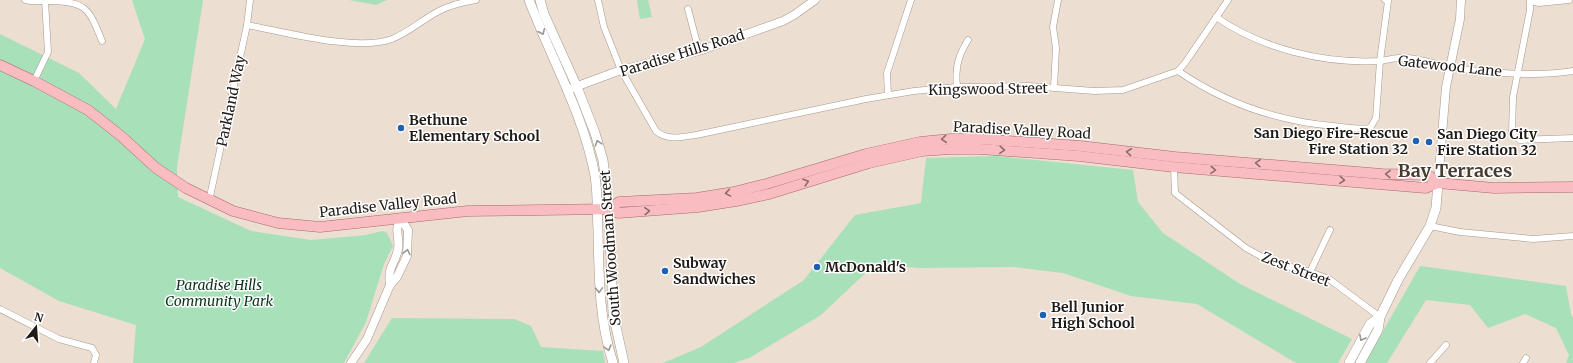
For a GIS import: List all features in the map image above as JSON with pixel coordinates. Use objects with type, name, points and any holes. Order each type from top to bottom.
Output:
[{"type":"main road","name":"South Woodman Street","points":[[529,0],[567,90],[592,159],[596,178],[600,295],[607,344],[613,363]]},
{"type":"main road","name":"South Woodman Street","points":[[540,0],[544,14],[595,133],[603,160],[609,209],[613,313],[624,363]]},
{"type":"main road","name":"Paradise Valley Road","points":[[0,65],[34,81],[88,110],[121,136],[156,168],[209,201],[256,218],[293,225],[335,226],[468,211],[609,209],[618,213],[698,207],[769,194],[869,163],[922,151],[951,149],[980,149],[1080,156],[1174,167],[1426,188],[1438,183],[1494,188],[1573,187]]},
{"type":"main road","name":"Paradise Valley Road","points":[[609,209],[619,202],[697,198],[734,192],[866,154],[920,142],[950,139],[980,139],[1073,146],[1175,157],[1382,174],[1428,176],[1438,183]]},
{"type":"main road","points":[[1360,363],[1378,330],[1380,317],[1398,280],[1430,226],[1436,208],[1438,183]]},
{"type":"main road","points":[[1349,363],[1370,324],[1380,317]]},
{"type":"street","points":[[25,0],[72,3],[84,8],[92,16],[102,41]]},
{"type":"street","name":"Parkland Way","points":[[209,201],[247,25],[250,0]]},
{"type":"street","points":[[247,25],[347,43],[372,44],[402,35],[440,10],[462,2],[476,0]]},
{"type":"street","points":[[598,0],[604,28],[621,70]]},
{"type":"street","name":"Paradise Hills Road","points":[[567,90],[621,70],[699,51],[783,21],[815,0]]},
{"type":"street","points":[[888,95],[887,73],[911,0]]},
{"type":"street","points":[[1054,87],[1056,48],[1053,27],[1058,0]]},
{"type":"street","points":[[1228,0],[1178,71],[1221,96],[1274,116],[1318,125],[1364,129],[1370,128],[1376,118],[1386,0]]},
{"type":"street","points":[[1438,183],[1450,67],[1460,19],[1461,0]]},
{"type":"street","points":[[1569,0],[1539,3],[1530,1],[1512,110],[1512,134],[1520,140],[1573,138]]},
{"type":"street","points":[[34,81],[48,52],[45,1]]},
{"type":"street","points":[[688,9],[699,51]]},
{"type":"street","name":"Gatewood Lane","points":[[1216,17],[1233,28],[1261,42],[1290,51],[1319,57],[1380,61],[1404,58],[1450,67],[1518,72],[1573,71]]},
{"type":"street","points":[[957,87],[957,63],[960,53],[968,40]]},
{"type":"street","name":"Kingswood Street","points":[[621,70],[654,128],[665,137],[696,135],[888,95],[957,87],[1054,87],[1094,91],[1123,90],[1178,71]]},
{"type":"street","name":"Zest Street","points":[[1174,167],[1175,193],[1246,248],[1271,262],[1310,272],[1329,279],[1380,317]]},
{"type":"street","points":[[390,285],[388,273],[398,249],[396,228],[400,218]]},
{"type":"street","points":[[351,363],[367,339],[390,285],[397,276],[407,250],[408,230],[400,218]]},
{"type":"street","points":[[1430,226],[1460,232],[1533,239],[1573,236]]},
{"type":"street","points":[[1310,272],[1330,230]]},
{"type":"street","points":[[0,309],[59,339],[92,348],[96,355],[95,362]]},
{"type":"street","points":[[1430,363],[1446,345]]},
{"type":"green space","name":"Paradise Hills Community Park","points":[[132,0],[203,0],[177,167],[178,197],[251,231],[311,240],[366,235],[382,231],[387,233],[393,246],[384,264],[366,322],[344,363],[133,363],[136,325],[59,301],[0,268],[0,34],[79,73],[116,109],[145,39]]},
{"type":"green space","points":[[349,0],[387,0],[376,5]]},
{"type":"green space","points":[[637,0],[648,0],[652,17],[640,19]]},
{"type":"green space","points":[[996,156],[1133,170],[1138,202],[1163,233],[1240,284],[1352,339],[1338,363],[1296,363],[1197,304],[1131,296],[1063,273],[1014,267],[922,268],[874,265],[821,315],[749,358],[734,363],[663,363],[701,347],[804,280],[855,215],[921,203],[926,158]]},
{"type":"green space","points":[[1420,266],[1566,286],[1573,318],[1573,363],[1566,363],[1569,355],[1556,328],[1525,314],[1488,328],[1470,305],[1426,300],[1387,363],[1365,363]]},
{"type":"green space","points":[[392,318],[514,319],[531,326],[541,347],[603,351],[605,363],[364,363]]},
{"type":"place","name":"Bethune Elementary School","points":[[401,128]]},
{"type":"place","name":"San Diego Fire-Rescue Fire Station 32","points":[[1416,141]]},
{"type":"place","name":"San Diego City Fire Station 32","points":[[1429,142]]},
{"type":"place","name":"McDonald's","points":[[817,267]]},
{"type":"place","name":"Subway Sandwiches","points":[[665,271]]},
{"type":"place","name":"Bell Junior High School","points":[[1043,315]]},
{"type":"district","name":"Bay Terraces","points":[[1455,171]]}]
